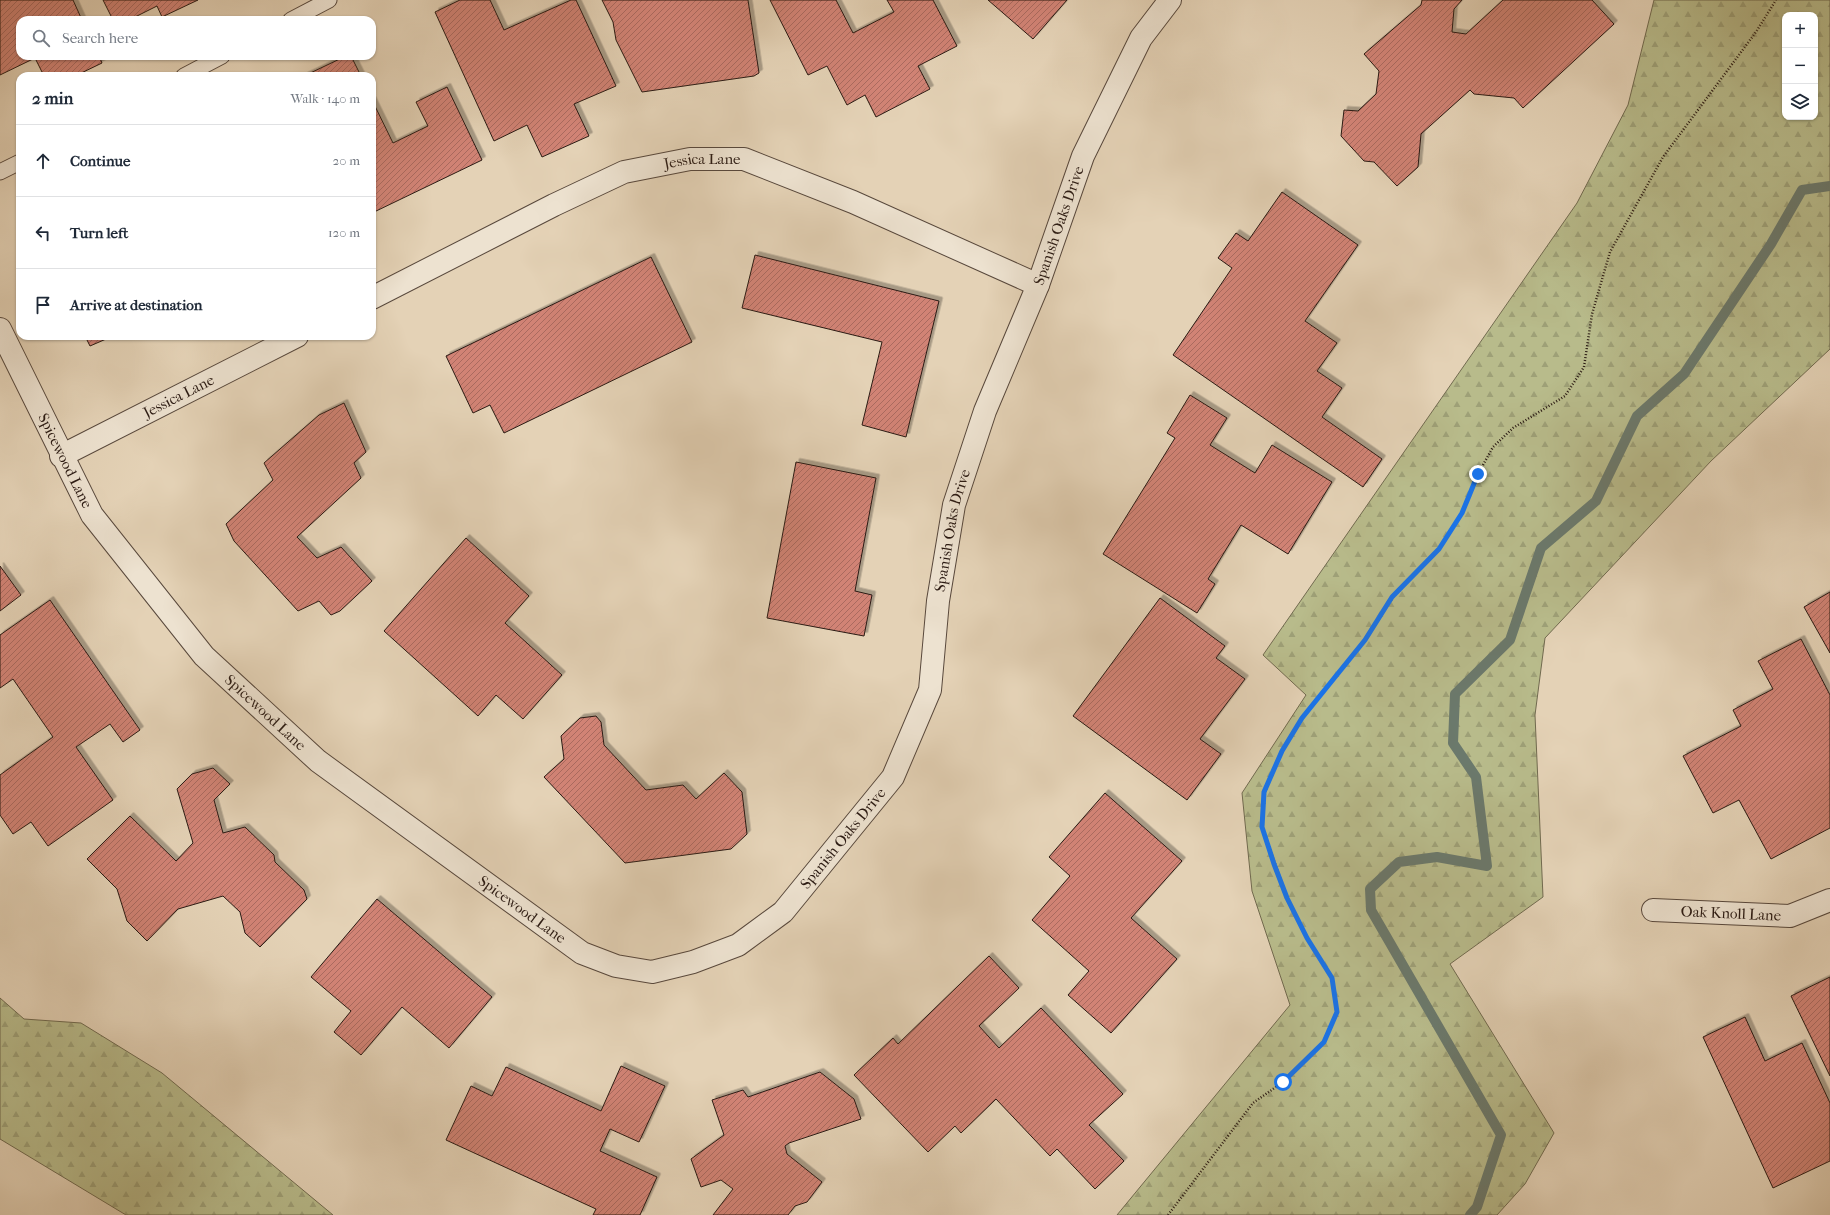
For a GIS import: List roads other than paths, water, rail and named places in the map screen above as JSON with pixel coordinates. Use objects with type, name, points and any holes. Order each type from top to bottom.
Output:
[{"type":"street","name":"Spanish Oaks Drive","points":[[652,972],[693,962],[738,945],[783,912],[893,777],[930,690],[938,601],[954,505],[985,411],[1038,285],[1083,156],[1141,38],[1170,0]]},
{"type":"street","name":"Jessica Lane","points":[[376,296],[554,205],[624,172],[690,159],[744,159],[853,202],[1038,285]]},
{"type":"street","name":"Spicewood Lane","points":[[0,329],[61,456],[92,515],[204,656],[318,761],[582,953],[616,966],[652,972]]},
{"type":"street","name":"Jessica Lane","points":[[61,456],[289,340]]},
{"type":"street","name":"Oak Knoll Lane","points":[[1653,910],[1790,916],[1830,900]]},
{"type":"lane","points":[[299,16],[329,0]]},
{"type":"lane","points":[[192,72],[214,60]]},
{"type":"lane","points":[[0,172],[16,164]]},
{"type":"waterway","points":[[1470,1215],[1477,1207],[1501,1135],[1371,910],[1370,889],[1399,862],[1437,857],[1487,866],[1476,777],[1453,743],[1455,694],[1510,640],[1541,548],[1596,501],[1637,416],[1684,374],[1771,244],[1802,190],[1830,186]]}]
